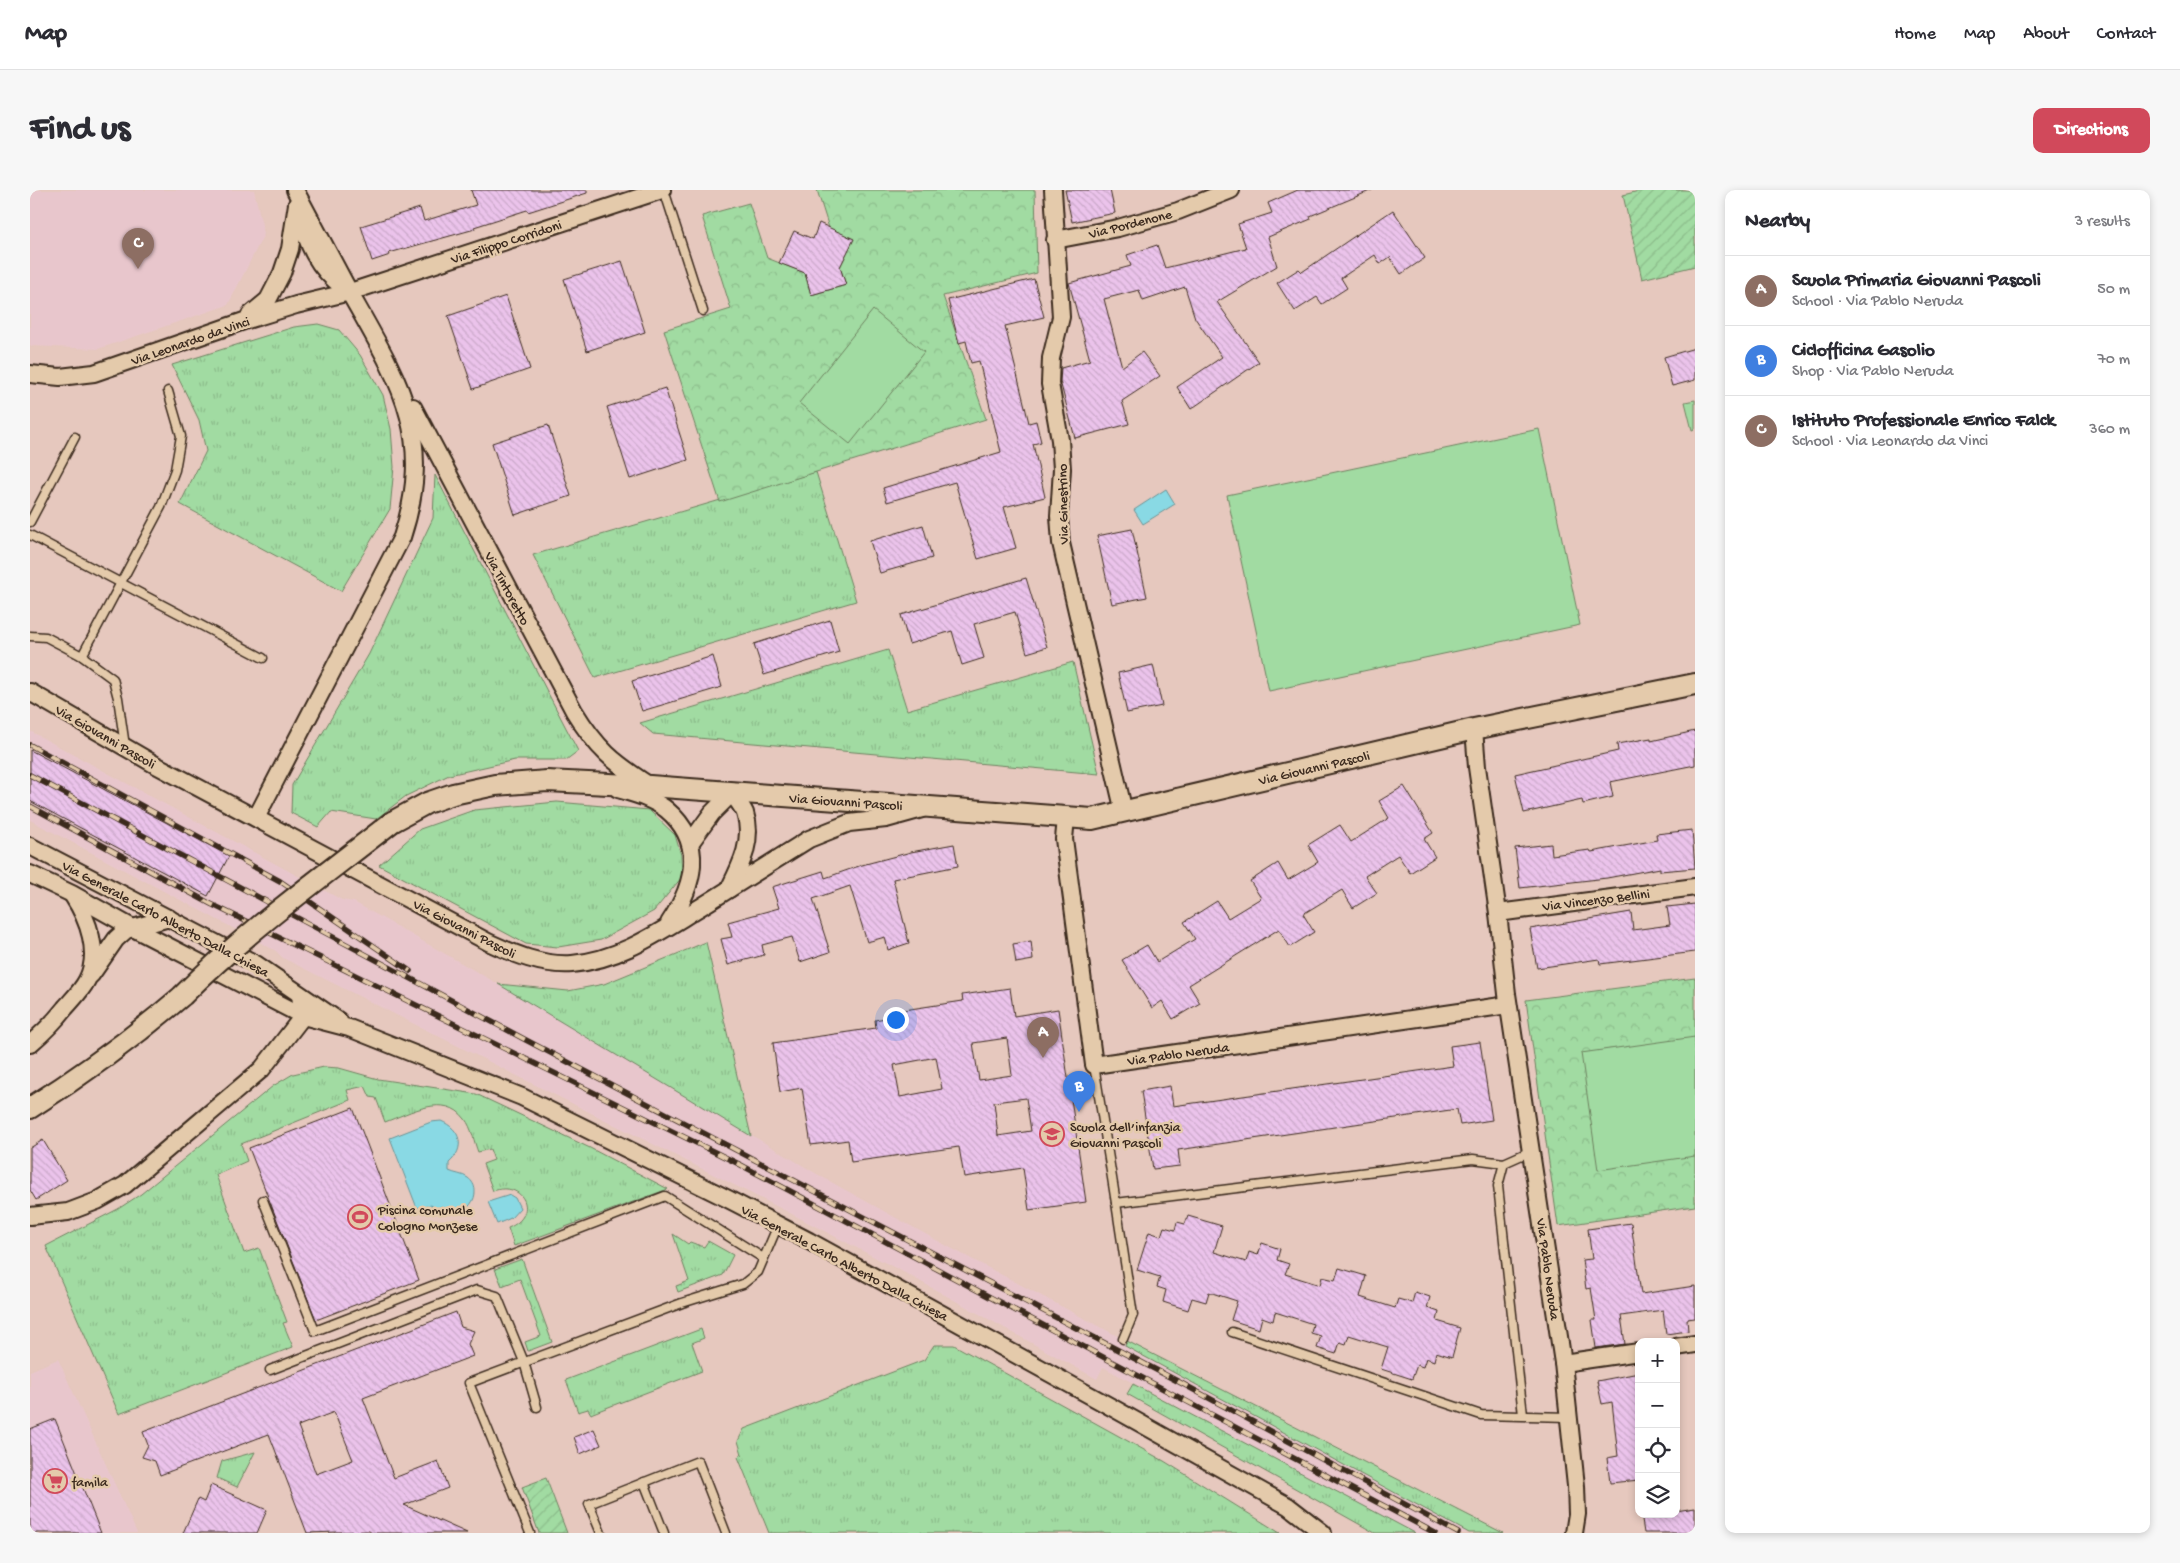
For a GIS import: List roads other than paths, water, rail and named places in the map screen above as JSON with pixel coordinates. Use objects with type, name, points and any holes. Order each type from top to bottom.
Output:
[{"type":"street","name":"Via Filippo Corridoni","points":[[350,292],[663,190]]},
{"type":"street","name":"Via Ginestrino","points":[[1053,190],[1061,317],[1051,358],[1050,384],[1060,440],[1062,469],[1059,516],[1062,543],[1124,812]]},
{"type":"street","name":"Via Pordenone","points":[[1055,240],[1126,225],[1178,211],[1231,190]]},
{"type":"street","name":"Via Tintoretto","points":[[295,195],[392,368],[574,711],[590,737],[605,754],[650,786]]},
{"type":"street","name":"Via Tintoretto","points":[[244,321],[268,300],[282,273],[290,249],[295,195]]},
{"type":"street","name":"Via Leonardo da Vinci","points":[[30,374],[60,376],[94,373],[244,321],[296,305],[350,292]]},
{"type":"street","name":"Via Tintoretto","points":[[256,818],[402,537],[408,519],[413,487],[415,449],[408,410],[392,368]]},
{"type":"street","name":"Via Giovanni Pascoli","points":[[30,1108],[135,1036],[253,932],[392,822],[440,798],[495,785],[548,781],[650,786],[1092,819],[1474,729],[1695,684]]},
{"type":"street","name":"Via Giovanni Pascoli","points":[[30,692],[125,748],[488,942],[534,961],[571,964],[607,957],[634,946],[666,928],[809,839],[849,823],[886,819],[930,807]]},
{"type":"street","name":"Via Pablo Neruda","points":[[1474,729],[1477,767],[1498,914],[1508,1005],[1563,1363],[1576,1486],[1577,1514],[1574,1533]]},
{"type":"street","points":[[604,784],[646,798],[667,809],[691,842],[690,885],[683,904],[666,928]]},
{"type":"street","points":[[691,842],[712,814],[732,793],[745,813],[749,836],[743,861],[729,889]]},
{"type":"street","points":[[1066,818],[1064,839],[1094,1065]]},
{"type":"street","name":"Via Generale Carlo Alberto Dalla Chiesa","points":[[30,846],[256,964],[349,1028]]},
{"type":"street","name":"Via Generale Carlo Alberto Dalla Chiesa","points":[[30,874],[72,894],[131,927],[303,1016],[349,1028],[522,1097],[778,1225],[949,1317],[1288,1506],[1323,1533]]},
{"type":"street","name":"Via Vincenzo Bellini","points":[[1498,914],[1695,886]]},
{"type":"street","points":[[72,894],[81,909],[90,932],[92,958],[88,979]]},
{"type":"street","points":[[30,1044],[60,1014],[116,939],[131,927],[169,918]]},
{"type":"street","points":[[30,1216],[52,1215],[75,1210],[97,1201],[125,1185],[262,1069],[303,1016],[300,995]]},
{"type":"street","name":"Via Pablo Neruda","points":[[1094,1065],[1508,1005]]},
{"type":"street","points":[[1680,1346],[1695,1344]]},
{"type":"street","points":[[1563,1363],[1635,1353]]},
{"type":"lane","points":[[663,190],[703,311]]},
{"type":"lane","points":[[82,656],[160,507],[175,470],[181,436],[168,391]]},
{"type":"lane","points":[[30,522],[76,437]]},
{"type":"lane","points":[[30,535],[263,658]]},
{"type":"lane","points":[[30,636],[46,638],[82,656],[113,679],[118,698],[125,748]]},
{"type":"lane","points":[[1094,1065],[1133,1315],[1123,1339]]},
{"type":"lane","points":[[1116,1203],[1473,1159],[1504,1162],[1531,1152]]},
{"type":"lane","points":[[1504,1162],[1498,1186],[1523,1415]]},
{"type":"lane","points":[[263,1200],[315,1331],[665,1196],[764,1258]]},
{"type":"lane","points":[[530,1533],[469,1383],[682,1303],[743,1284],[758,1272],[778,1225]]},
{"type":"lane","points":[[270,1370],[478,1290],[498,1296],[524,1362],[537,1408]]},
{"type":"lane","points":[[1232,1332],[1481,1415],[1568,1417]]},
{"type":"lane","points":[[601,1533],[589,1504],[698,1461],[726,1533]]},
{"type":"lane","points":[[644,1482],[664,1533]]},
{"type":"water","points":[[1166,489],[1175,504],[1143,524],[1134,510]]},
{"type":"water","points":[[441,1121],[453,1129],[459,1139],[458,1151],[449,1163],[449,1171],[468,1178],[473,1184],[475,1191],[470,1205],[465,1210],[458,1212],[450,1211],[441,1206],[437,1210],[431,1205],[417,1208],[390,1138],[431,1122]]},
{"type":"water","points":[[510,1195],[515,1198],[520,1208],[511,1218],[497,1224],[488,1202]]},
{"type":"railway","points":[[30,745],[280,881],[410,971]]},
{"type":"railway","points":[[30,775],[524,1039],[1183,1384],[1458,1533]]},
{"type":"railway","points":[[30,806],[211,904],[741,1165],[1435,1533]]},
{"type":"place","name":"Istituto Professionale Enrico Falck","points":[[138,269]]},
{"type":"place","name":"Scuola Primaria Giovanni Pascoli","points":[[1043,1058]]},
{"type":"place","name":"Ciclofficina Gasolio","points":[[1079,1112]]},
{"type":"place","name":"Scuola dell’infanzia Giovanni Pascoli","points":[[1052,1134]]},
{"type":"place","name":"Piscina comunale Cologno Monzese","points":[[360,1217]]},
{"type":"place","name":"famila","points":[[55,1481]]}]
